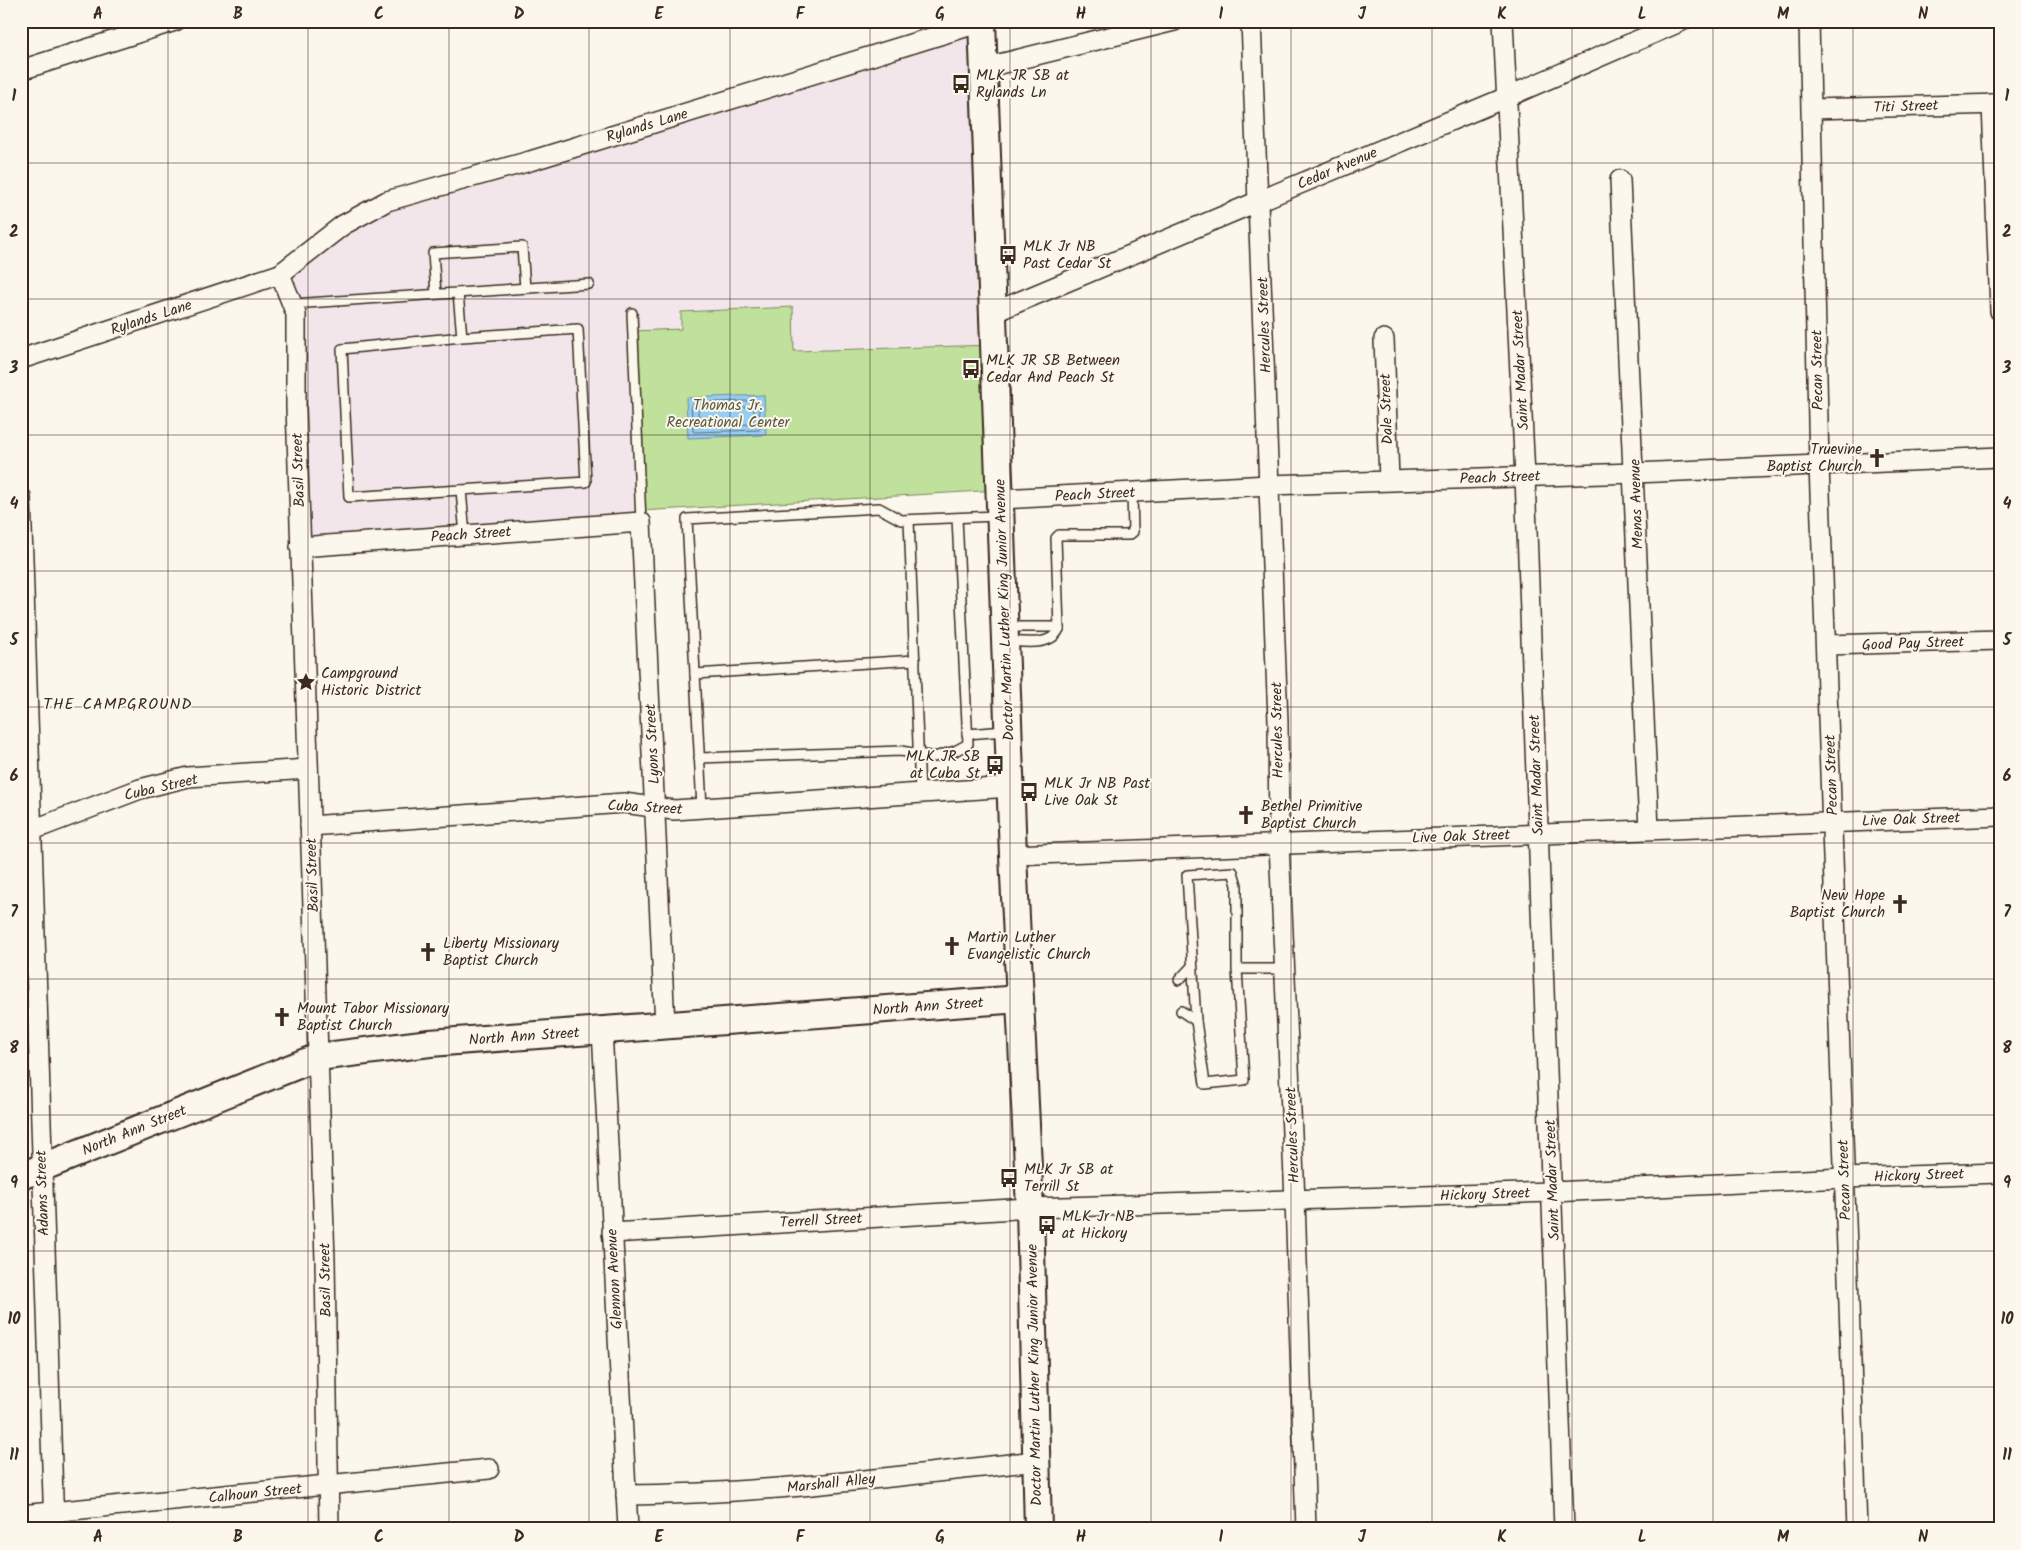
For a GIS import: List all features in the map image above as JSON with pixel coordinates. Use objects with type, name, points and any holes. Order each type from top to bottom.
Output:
[{"type":"main road","name":"Doctor Martin Luther King Junior Avenue","points":[[982,22],[1010,787],[1030,1208],[1038,1529]]},
{"type":"main road","name":"North Ann Street","points":[[31,1172],[318,1057],[430,1042],[1020,1000]]},
{"type":"street","points":[[21,70],[174,21]]},
{"type":"street","points":[[983,68],[1174,21]]},
{"type":"street","name":"Hercules Street","points":[[1251,21],[1306,1529]]},
{"type":"street","name":"Saint Madar Street","points":[[1503,21],[1525,477],[1564,1529]]},
{"type":"street","name":"Cedar Avenue","points":[[992,313],[1508,97],[1682,21]]},
{"type":"street","name":"Pecan Street","points":[[1809,21],[1819,465],[1827,645],[1843,1178],[1857,1529]]},
{"type":"street","name":"Rylands Lane","points":[[21,359],[280,274],[343,225],[387,201],[530,161],[982,22]]},
{"type":"street","points":[[1996,104],[2000,311]]},
{"type":"street","name":"Titi Street","points":[[1812,109],[1996,104]]},
{"type":"street","name":"Menas Avenue","points":[[1620,180],[1635,473],[1649,829]]},
{"type":"street","name":"Basil Street","points":[[280,274],[296,314],[296,406],[300,547],[325,1260],[329,1529]]},
{"type":"street","name":"Dale Street","points":[[1384,338],[1389,480]]},
{"type":"street","name":"Peach Street","points":[[1000,507],[1132,492],[1269,485],[1635,473],[2000,457]]},
{"type":"street","name":"Adams Street","points":[[21,497],[31,1172],[54,1520]]},
{"type":"street","name":"Peach Street","points":[[300,547],[641,522]]},
{"type":"street","name":"Lyons Street","points":[[641,522],[665,1025]]},
{"type":"street","name":"Good Pay Street","points":[[1827,645],[2000,640]]},
{"type":"street","name":"Cuba Street","points":[[26,832],[140,788],[188,777],[308,769]]},
{"type":"street","name":"Cuba Street","points":[[310,826],[624,803],[674,810],[1010,787]]},
{"type":"street","name":"Live Oak Street","points":[[1013,855],[1832,821],[2000,816]]},
{"type":"street","name":"Glennon Avenue","points":[[602,1030],[628,1529]]},
{"type":"street","name":"Hickory Street","points":[[1030,1208],[1553,1192],[1843,1178],[2000,1173]]},
{"type":"street","name":"Terrell Street","points":[[612,1233],[1030,1208]]},
{"type":"street","name":"Marshall Alley","points":[[626,1495],[694,1494],[819,1485],[1036,1461]]},
{"type":"street","name":"Calhoun Street","points":[[21,1515],[54,1520],[328,1486],[489,1469]]},
{"type":"lane","points":[[436,294],[433,253],[522,247],[525,288]]},
{"type":"lane","points":[[292,304],[589,284]]},
{"type":"lane","points":[[458,292],[462,337]]},
{"type":"lane","points":[[632,313],[641,522]]},
{"type":"lane","points":[[578,329],[586,482],[349,497],[342,349],[462,337],[578,329]]},
{"type":"lane","points":[[461,490],[465,535]]},
{"type":"lane","points":[[1004,634],[1044,641],[1057,633],[1059,629],[1056,538],[1059,535],[1129,535],[1133,532],[1132,492]]},
{"type":"lane","points":[[702,808],[687,519],[879,508],[901,520],[909,520],[957,518],[1000,507]]},
{"type":"lane","points":[[699,758],[901,751],[934,757],[955,751],[968,744],[957,518]]},
{"type":"lane","points":[[909,520],[920,794]]},
{"type":"lane","points":[[1004,634],[1056,627],[1059,629]]},
{"type":"lane","points":[[695,674],[915,660]]},
{"type":"lane","points":[[967,734],[1008,731]]},
{"type":"lane","points":[[1233,872],[1237,885],[1237,970],[1244,1080],[1205,1084],[1196,1021],[1187,875],[1233,872]]},
{"type":"lane","points":[[1179,980],[1192,966]]},
{"type":"lane","points":[[1237,970],[1285,969]]},
{"type":"lane","points":[[1181,1011],[1196,1021]]},
{"type":"shaded area","points":[[982,22],[993,345],[794,351],[793,307],[681,312],[681,329],[641,522],[300,547],[296,314],[280,274],[343,225]]},
{"type":"green space","name":"Thomas Jr. Recreational Center","points":[[793,307],[794,351],[993,345],[999,490],[641,511],[633,331],[681,329],[681,312]]},
{"type":"water","points":[[764,395],[766,435],[688,438],[686,398]]},
{"type":"place","name":"MLK JR SB at Rylands Ln","points":[[961,84]]},
{"type":"place","name":"MLK Jr NB Past Cedar St","points":[[1008,255]]},
{"type":"place","name":"MLK JR SB Between Cedar And Peach St","points":[[971,369]]},
{"type":"place","name":"Truevine Baptist Church","points":[[1877,458]]},
{"type":"place","name":"Campground Historic District","points":[[306,682]]},
{"type":"place","name":"MLK JR SB at Cuba St","points":[[995,765]]},
{"type":"place","name":"MLK Jr NB Past Live Oak St","points":[[1029,792]]},
{"type":"place","name":"Bethel Primitive Baptist Church","points":[[1246,815]]},
{"type":"place","name":"New Hope Baptist Church","points":[[1900,904]]},
{"type":"place","name":"Martin Luther Evangelistic Church","points":[[952,946]]},
{"type":"place","name":"Liberty Missionary Baptist Church","points":[[428,952]]},
{"type":"place","name":"Mount Tabor Missionary Baptist Church","points":[[282,1017]]},
{"type":"place","name":"MLK Jr SB at Terrill St","points":[[1009,1178]]},
{"type":"place","name":"MLK Jr NB at Hickory","points":[[1047,1225]]},
{"type":"district","name":"THE CAMPGROUND","points":[[118,703]]}]
